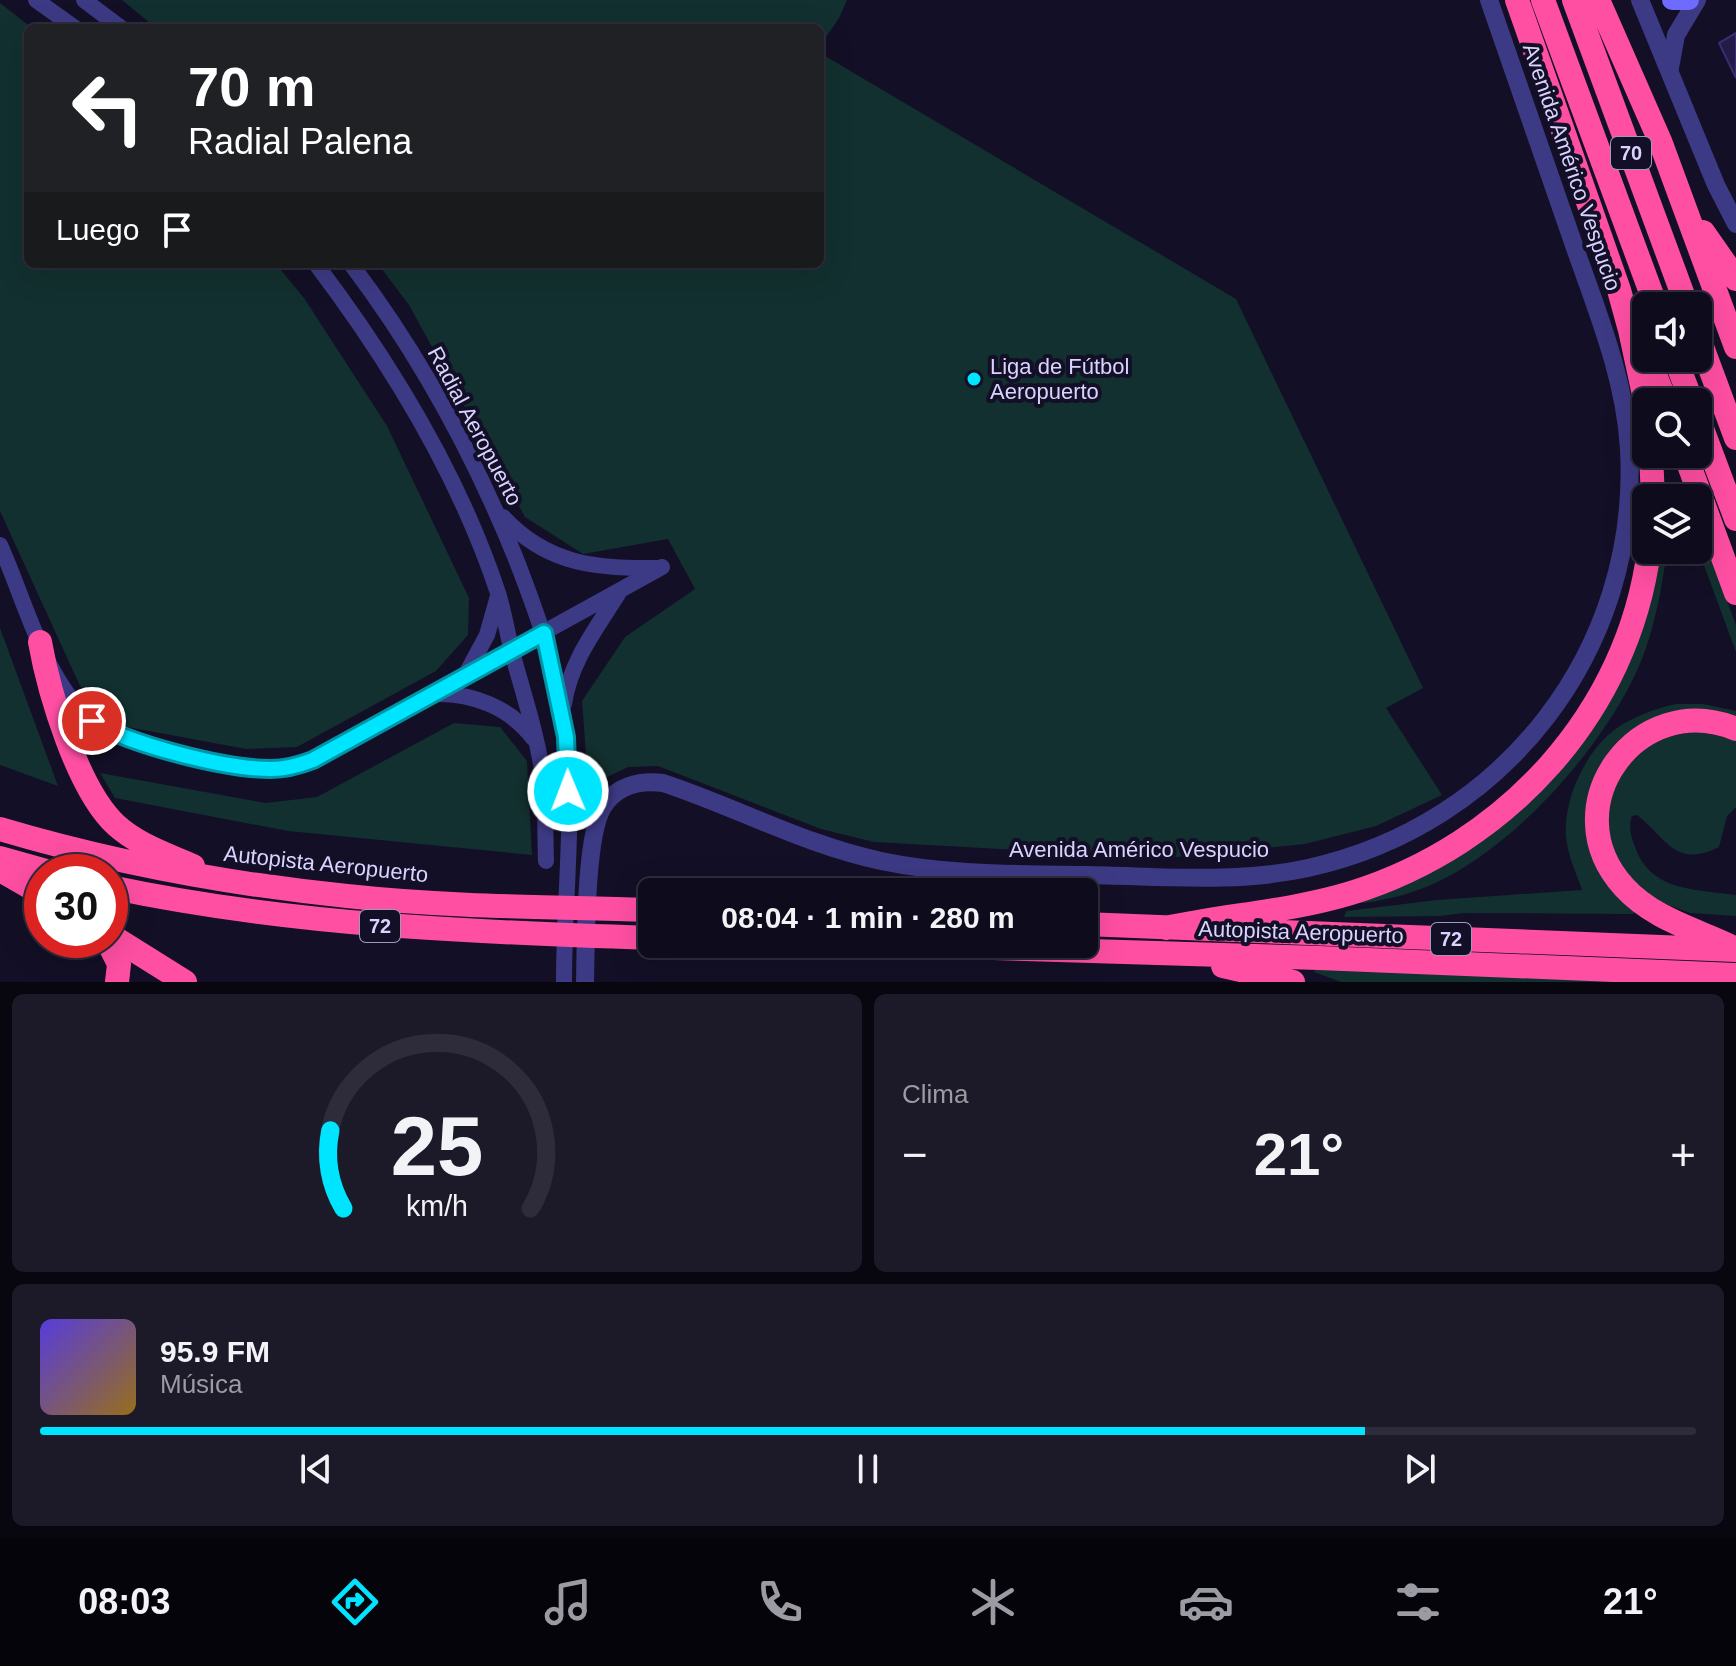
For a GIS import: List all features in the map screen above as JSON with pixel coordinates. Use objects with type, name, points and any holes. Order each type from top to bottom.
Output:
[{"type":"highway","points":[[1517,0],[1619,290],[1643,388]]},
{"type":"highway","name":"70","points":[[1543,0],[1651,292]]},
{"type":"highway","name":"70","points":[[1574,0],[1682,292]]},
{"type":"highway","points":[[1598,0],[1644,102],[1736,347]]},
{"type":"highway","points":[[1677,190],[1736,279]]},
{"type":"highway","points":[[1619,290],[1632,320]]},
{"type":"highway","points":[[1711,372],[1736,438]]},
{"type":"highway","points":[[1712,455],[1736,519]]},
{"type":"highway","points":[[1690,468],[1736,593]]},
{"type":"highway","points":[[1166,928],[1302,905],[1351,893],[1425,863],[1450,850],[1496,818],[1554,761],[1601,693],[1625,642],[1646,564]]},
{"type":"highway","points":[[40,642],[47,674],[79,770],[107,816],[137,841],[228,881]]},
{"type":"highway","points":[[1736,729],[1710,722],[1686,722],[1660,728],[1636,741],[1609,771],[1599,797],[1597,823],[1607,862],[1631,894],[1669,919],[1736,950]]},
{"type":"highway","name":"Autopista Aeropuerto","points":[[0,829],[126,863],[228,881],[389,900],[638,909]]},
{"type":"highway","points":[[0,858],[24,865]]},
{"type":"highway","points":[[0,870],[24,884]]},
{"type":"highway","name":"72","points":[[128,891],[209,907],[322,921],[638,937]]},
{"type":"highway","name":"Autopista Aeropuerto","points":[[1098,925],[1736,950]]},
{"type":"highway","points":[[128,949],[185,982]]},
{"type":"highway","name":"Autopista Aeropuerto","points":[[1098,951],[1736,976]]},
{"type":"highway","points":[[1162,953],[1293,982]]},
{"type":"highway","points":[[117,958],[117,982]]},
{"type":"highway","points":[[1698,982],[1736,976]]},
{"type":"main road","points":[[1672,0],[1689,0]]},
{"type":"street","points":[[36,0],[69,24]]},
{"type":"street","points":[[84,0],[116,24]]},
{"type":"street","name":"Avenida Américo Vespucio","points":[[585,974],[596,824],[611,796],[630,785],[652,781],[677,788],[839,851],[884,862],[1050,874],[1263,876],[1306,869],[1351,856],[1415,830],[1467,797],[1507,763],[1553,710],[1570,685],[1597,631],[1618,572],[1630,464],[1617,370],[1489,0]]},
{"type":"street","points":[[1640,0],[1716,185],[1736,224]]},
{"type":"street","points":[[1670,71],[1676,35],[1697,0]]},
{"type":"street","points":[[319,268],[367,335],[413,411],[459,501],[498,594],[537,742],[543,780],[546,861]]},
{"type":"street","name":"Radial Aeropuerto","points":[[354,268],[416,360],[481,476],[544,633],[568,752],[564,976]]},
{"type":"street","points":[[0,545],[40,642],[66,693],[83,713],[103,728],[145,744],[243,767],[287,768],[313,760],[662,567],[608,568],[565,558],[526,538],[497,510]]},
{"type":"street","name":"Radial Aeropuerto","points":[[562,712],[573,668],[619,592]]},
{"type":"street","points":[[465,676],[487,635],[498,594]]},
{"type":"street","points":[[433,694],[470,697],[496,707],[519,722],[537,742]]},
{"type":"green space","points":[[122,0],[847,0],[824,39],[824,24],[151,24]]},
{"type":"green space","points":[[0,3],[27,24],[24,24],[24,268],[279,268],[304,298],[387,426],[469,598],[468,635],[436,671],[297,747],[246,749],[122,726],[80,686],[0,511]]},
{"type":"green space","name":"Liga de Fútbol Aeropuerto","points":[[824,55],[1236,299],[1423,688],[1386,708],[1442,795],[1376,826],[1305,844],[1166,858],[874,842],[821,829],[658,766],[628,767],[605,778],[589,795],[582,701],[625,637],[695,589],[668,539],[583,554],[525,517],[409,305],[381,268],[824,268]]},
{"type":"green space","points":[[1712,560],[1736,625],[1736,652],[1704,564],[1712,564]]},
{"type":"green space","points":[[1649,564],[1665,564],[1654,619],[1638,669],[1611,717],[1561,784],[1497,844],[1462,868],[1427,887],[1391,898],[1365,903],[1349,902],[1556,771]]},
{"type":"green space","points":[[0,628],[58,786],[0,765]]},
{"type":"green space","points":[[1676,704],[1703,704],[1736,711],[1736,722],[1683,714],[1593,797],[1638,911],[1633,914],[1464,913],[1344,917],[1346,911],[1437,900],[1582,890],[1568,851],[1566,824],[1571,795],[1583,768],[1615,729],[1640,715]]},
{"type":"green space","points":[[454,723],[500,727],[527,761],[532,855],[288,831],[115,798],[100,773],[265,803],[317,797]]},
{"type":"green space","points":[[1697,731],[1736,740],[1736,807],[1727,816],[1719,847],[1704,853],[1681,853],[1637,815],[1632,816],[1631,835],[1642,862],[1652,873],[1676,886],[1736,895],[1736,916],[1690,913],[1652,899],[1628,877],[1607,837],[1607,800],[1631,757],[1662,738]]},
{"type":"green space","points":[[1316,961],[1646,982],[1341,982],[1314,972]]},
{"type":"building","points":[[1736,33],[1736,78],[1719,43]]},
{"type":"place","name":"Liga de Fútbol Aeropuerto","points":[[974,379]]},
{"type":"route","points":[[92,721],[122,737],[159,748],[243,767],[287,768],[313,760],[544,633],[566,737],[568,791]]}]
